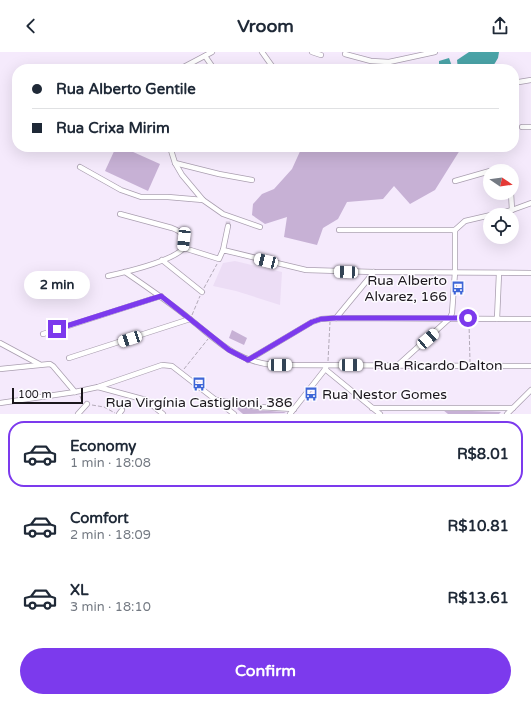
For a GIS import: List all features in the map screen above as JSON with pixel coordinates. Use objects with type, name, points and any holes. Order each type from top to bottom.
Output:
[{"type":"street","points":[[190,64],[212,52]]},
{"type":"street","points":[[262,52],[271,64]]},
{"type":"street","points":[[312,52],[321,55]]},
{"type":"street","points":[[345,54],[370,61],[389,62],[435,52]]},
{"type":"street","points":[[205,56],[211,64]]},
{"type":"street","points":[[519,82],[531,80]]},
{"type":"street","points":[[522,127],[531,127]]},
{"type":"street","points":[[172,152],[175,163],[182,175],[203,200],[228,218],[240,219],[260,227]]},
{"type":"street","points":[[175,163],[219,174],[252,180]]},
{"type":"street","points":[[80,167],[121,190],[142,197],[168,197],[203,200]]},
{"type":"street","points":[[455,181],[483,173]]},
{"type":"street","points":[[517,208],[531,203]]},
{"type":"street","points":[[108,276],[176,255],[184,248],[183,234],[178,230],[120,214]]},
{"type":"street","points":[[339,230],[455,230],[465,221],[483,217]]},
{"type":"street","points":[[184,248],[219,258],[223,250],[228,226]]},
{"type":"street","points":[[398,365],[450,318],[452,313],[455,272],[455,230]]},
{"type":"street","points":[[223,250],[306,270],[531,273]]},
{"type":"street","points":[[162,260],[202,292]]},
{"type":"street","name":"Rua Ricardo Dalton","points":[[125,272],[161,296],[229,350],[248,360],[272,365],[531,366]]},
{"type":"street","points":[[336,318],[374,272]]},
{"type":"street","points":[[497,319],[499,273]]},
{"type":"street","points":[[43,334],[161,296]]},
{"type":"street","points":[[69,358],[190,319]]},
{"type":"street","points":[[248,360],[312,322],[321,319],[531,319]]},
{"type":"street","points":[[0,342],[40,364]]},
{"type":"street","points":[[0,369],[50,364],[76,392]]},
{"type":"street","points":[[0,403],[76,392],[98,387],[162,365],[172,366],[234,414]]},
{"type":"street","points":[[290,414],[328,365]]},
{"type":"street","points":[[324,369],[380,414]]},
{"type":"street","points":[[98,387],[146,400],[163,414]]},
{"type":"street","points":[[507,414],[531,390]]},
{"type":"street","points":[[215,399],[259,407],[294,409]]},
{"type":"street","points":[[78,414],[85,406]]},
{"type":"street","points":[[372,408],[513,408]]},
{"type":"street","points":[[118,414],[122,410]]},
{"type":"path","points":[[328,365],[330,318]]},
{"type":"path","points":[[468,318],[470,365]]},
{"type":"path","points":[[181,373],[210,336]]},
{"type":"path","points":[[76,392],[85,406],[104,407],[118,414]]},
{"type":"shaded area","points":[[469,52],[499,52],[498,58],[494,64],[457,64],[457,60]]},
{"type":"shaded area","points":[[449,58],[451,64],[439,64],[439,61]]},
{"type":"shaded area","points":[[114,152],[133,152],[160,164],[148,191],[105,171]]},
{"type":"shaded area","points":[[300,152],[459,152],[435,190],[410,204],[394,186],[383,199],[347,202],[338,219],[323,228],[317,245],[284,237],[287,217],[265,224],[252,215],[253,204],[262,194],[274,189],[292,169]]},
{"type":"shaded area","points":[[235,261],[282,272],[280,305],[236,291],[213,286],[223,263]]},
{"type":"shaded area","points":[[232,330],[247,338],[244,345],[229,338]]},
{"type":"shaded area","points":[[236,406],[286,413],[243,414],[236,408]]},
{"type":"shaded area","points":[[443,410],[501,412],[499,414],[448,414]]},
{"type":"tunnel","points":[[228,220],[228,226]]},
{"type":"place","name":"Rua Alberto Alvarez, 166","points":[[458,288]]},
{"type":"place","name":"Rua Virgínia Castiglioni, 386","points":[[199,384]]},
{"type":"place","name":"Rua Nestor Gomes","points":[[311,394]]},
{"type":"route","points":[[57,329],[161,296],[229,350],[248,360],[312,322],[321,319],[468,318]]}]
